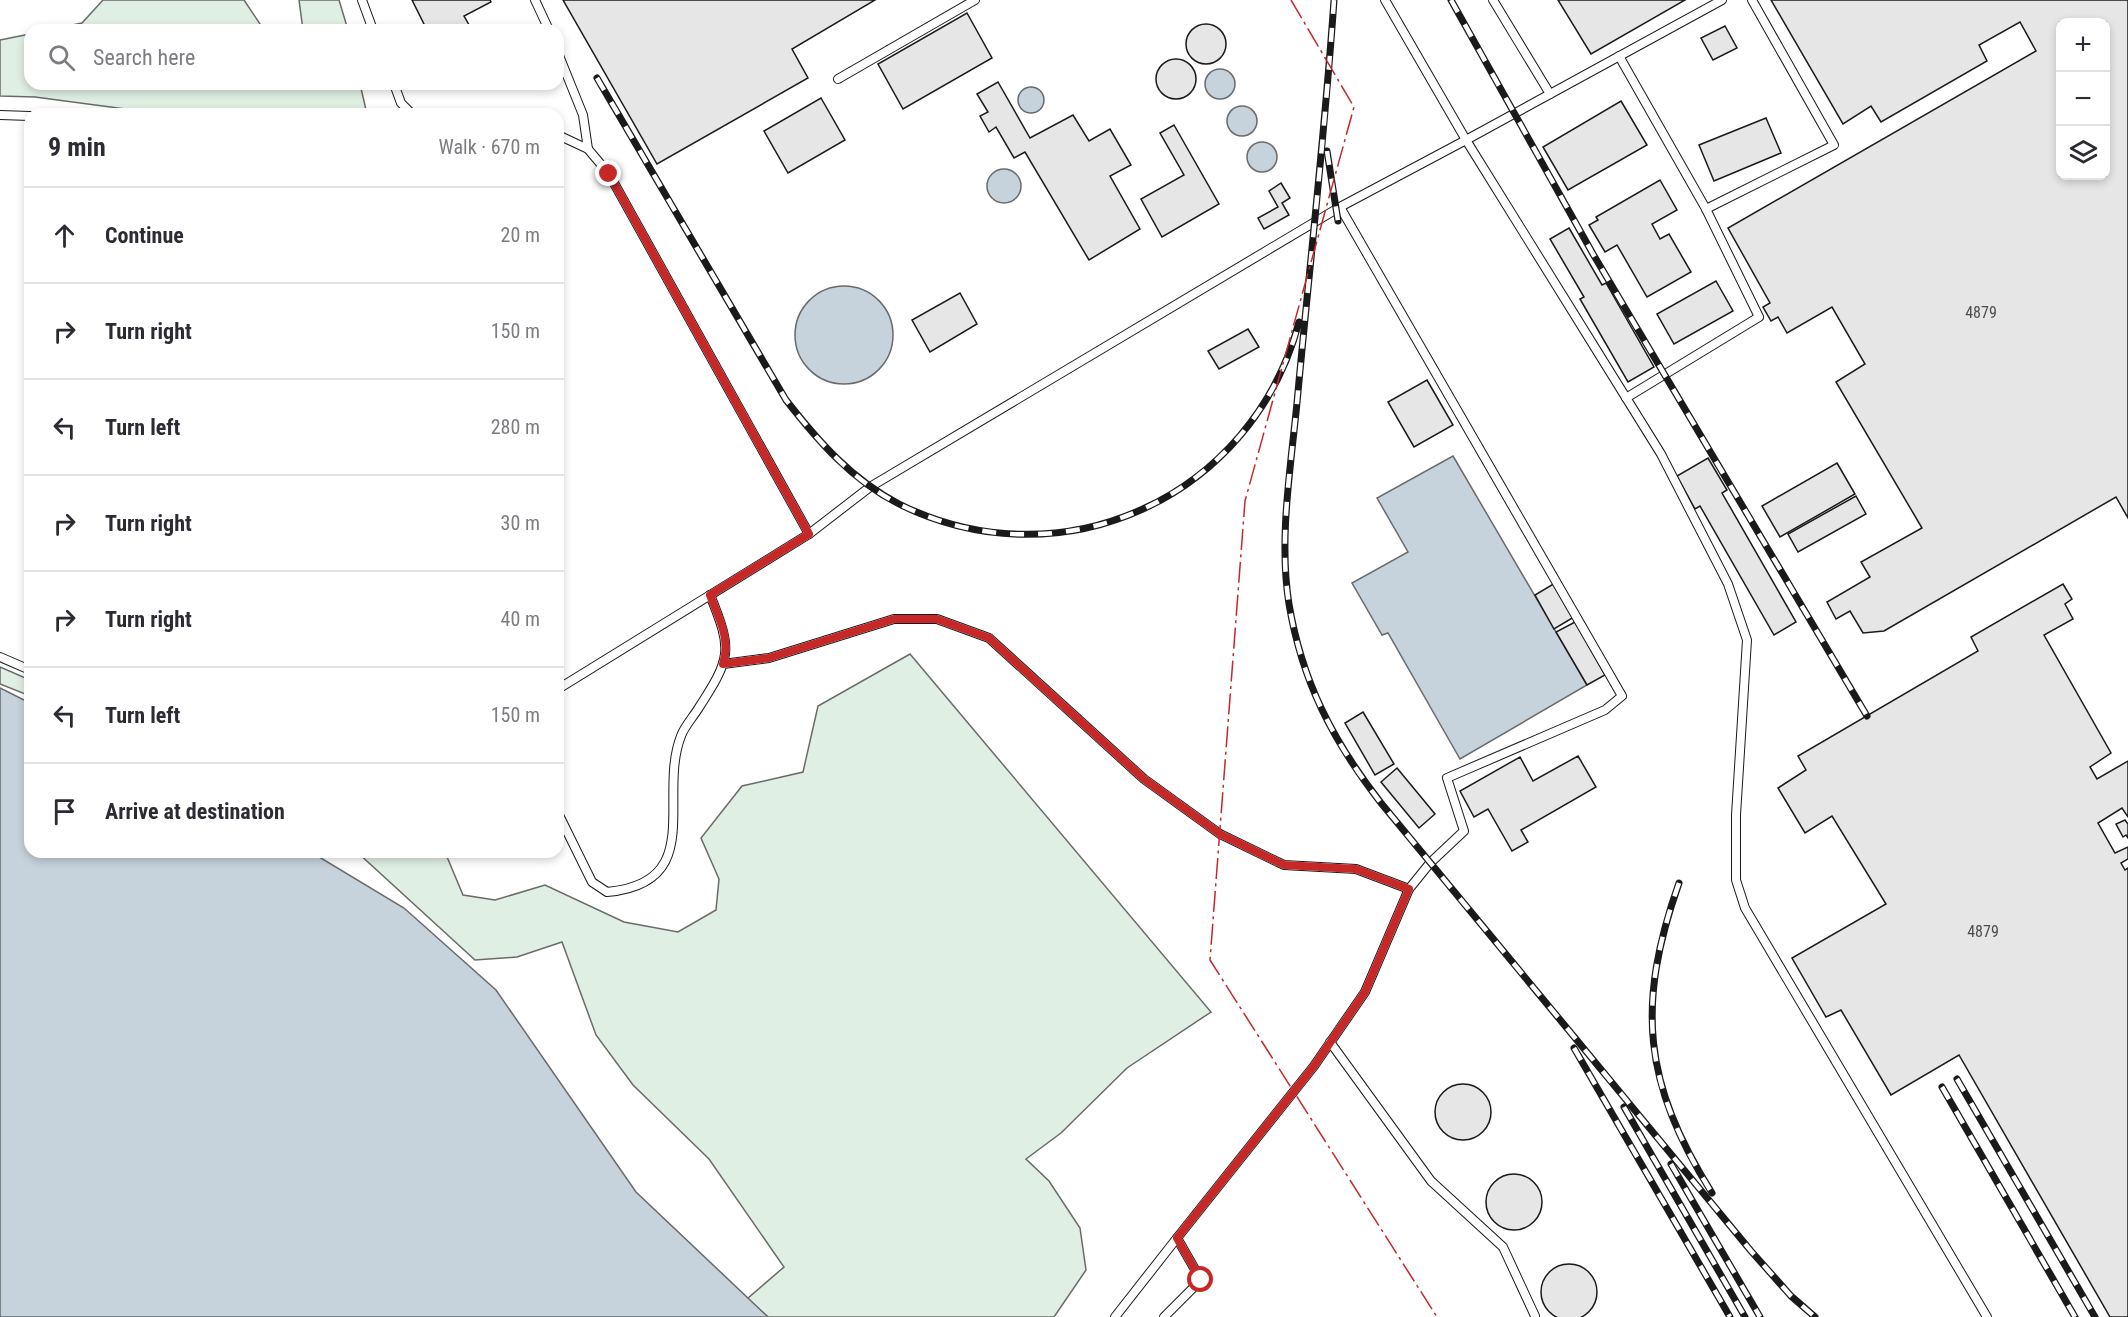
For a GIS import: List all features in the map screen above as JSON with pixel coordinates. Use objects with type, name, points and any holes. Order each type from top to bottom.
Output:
[{"type":"lane","points":[[362,0],[371,24]]},
{"type":"lane","points":[[535,0],[546,24]]},
{"type":"lane","points":[[838,79],[975,0]]},
{"type":"lane","points":[[1385,0],[1466,140],[1660,454],[1728,584],[1747,640],[1736,815],[1736,880],[1745,908],[1987,1317]]},
{"type":"lane","points":[[1493,0],[1550,94]]},
{"type":"lane","points":[[564,685],[809,534],[870,487],[1340,207],[1722,0]]},
{"type":"lane","points":[[1706,209],[1834,145],[1752,0]]},
{"type":"lane","points":[[1619,56],[1706,209],[1760,317],[1626,398]]},
{"type":"lane","points":[[564,67],[583,115],[588,149]]},
{"type":"lane","points":[[396,90],[401,104],[405,108]]},
{"type":"lane","points":[[0,114],[24,116]]},
{"type":"lane","points":[[564,138],[588,149],[609,174],[809,534]]},
{"type":"lane","points":[[1114,1317],[1330,1042],[1365,992],[1409,889],[1430,863],[1464,831],[1447,778],[1605,710],[1623,696],[1340,207]]},
{"type":"lane","points":[[564,825],[592,882],[607,892],[628,891],[644,885],[664,865],[671,843],[675,765],[681,736],[717,679],[727,651],[723,627],[710,595]]},
{"type":"lane","points":[[723,664],[769,658],[894,619],[937,619],[989,638],[1144,779],[1220,834],[1284,865],[1356,869],[1409,889]]},
{"type":"lane","points":[[0,657],[24,667]]},
{"type":"lane","points":[[1330,1042],[1431,1180],[1503,1246],[1535,1317]]},
{"type":"lane","points":[[1164,1317],[1201,1280],[1177,1238]]},
{"type":"green space","points":[[103,0],[244,0],[260,24],[77,24],[82,23]]},
{"type":"green space","points":[[299,0],[339,0],[346,24],[302,24]]},
{"type":"green space","points":[[24,35],[24,90],[361,90],[366,108],[118,108],[35,97],[0,96],[0,40]]},
{"type":"green space","points":[[910,654],[1211,1012],[1127,1068],[1061,1133],[1026,1159],[1049,1181],[1080,1228],[1086,1270],[1054,1317],[768,1317],[747,1299],[784,1267],[709,1159],[633,1085],[596,1035],[562,942],[517,957],[475,960],[364,858],[448,858],[463,895],[495,900],[545,885],[624,922],[678,932],[716,910],[719,879],[701,838],[742,786],[803,772],[818,706]]},
{"type":"green space","points":[[0,667],[24,677],[24,694],[0,684]]},
{"type":"shaded area","points":[[1220,69],[1231,73],[1235,84],[1231,95],[1220,99],[1209,95],[1205,84],[1209,73]]},
{"type":"shaded area","points":[[1031,87],[1040,91],[1044,100],[1040,109],[1031,113],[1022,109],[1018,100],[1022,91]]},
{"type":"shaded area","points":[[1242,106],[1253,110],[1257,121],[1253,132],[1242,136],[1231,132],[1227,121],[1231,110]]},
{"type":"shaded area","points":[[1262,142],[1273,146],[1277,157],[1273,168],[1262,172],[1251,168],[1247,157],[1251,146]]},
{"type":"shaded area","points":[[1004,169],[1016,174],[1021,186],[1016,198],[1004,203],[992,198],[987,186],[992,174]]},
{"type":"shaded area","points":[[834,286],[854,286],[879,300],[890,316],[893,335],[890,354],[879,370],[854,384],[834,384],[817,376],[803,362],[795,345],[795,325],[803,308],[817,294]]},
{"type":"shaded area","points":[[1453,456],[1587,685],[1460,759],[1388,633],[1382,635],[1352,583],[1408,552],[1377,498]]},
{"type":"shaded area","points":[[0,688],[24,700],[24,858],[321,858],[404,908],[496,990],[636,1192],[768,1317],[0,1317]]},
{"type":"building","points":[[412,0],[490,0],[491,2],[464,16],[469,24],[424,24]]},
{"type":"building","points":[[563,0],[875,0],[792,49],[808,78],[657,164]]},
{"type":"building","points":[[1558,0],[1685,0],[1591,54]]},
{"type":"building","points":[[1771,0],[2128,0],[2128,518],[2116,497],[1884,631],[1863,633],[1850,611],[1836,619],[1827,602],[1870,577],[1861,562],[1922,528],[1836,382],[1865,364],[1832,307],[1787,333],[1778,317],[1771,321],[1763,307],[1770,303],[1728,228],[2036,51],[2020,22],[1979,45],[1987,61],[1881,122],[1871,106],[1843,124]]},
{"type":"building","points":[[967,13],[992,58],[903,109],[878,64]]},
{"type":"building","points":[[1206,24],[1214,25],[1220,30],[1225,36],[1225,52],[1220,58],[1214,63],[1206,64],[1198,63],[1192,58],[1187,52],[1186,44],[1187,36],[1192,30],[1198,25]]},
{"type":"building","points":[[1725,26],[1737,48],[1713,60],[1701,38]]},
{"type":"building","points":[[1176,59],[1184,60],[1190,65],[1195,71],[1195,87],[1190,93],[1184,98],[1176,99],[1168,98],[1162,93],[1157,87],[1156,79],[1157,71],[1162,65],[1168,60]]},
{"type":"building","points":[[998,82],[1030,138],[1073,115],[1089,141],[1110,129],[1131,165],[1110,176],[1140,229],[1089,260],[1025,152],[1014,158],[996,127],[989,132],[980,116],[988,112],[977,94]]},
{"type":"building","points":[[821,98],[845,140],[788,173],[764,131]]},
{"type":"building","points":[[1621,101],[1647,145],[1568,190],[1543,147]]},
{"type":"building","points":[[1766,118],[1781,153],[1714,181],[1699,145]]},
{"type":"building","points":[[1174,125],[1219,204],[1162,237],[1141,199],[1184,175],[1160,133]]},
{"type":"building","points":[[1660,180],[1677,210],[1652,224],[1660,239],[1669,234],[1691,272],[1647,297],[1617,245],[1605,252],[1589,225],[1598,220],[1596,217]]},
{"type":"building","points":[[1281,183],[1290,198],[1282,203],[1289,215],[1264,229],[1258,218],[1278,207],[1269,191]]},
{"type":"building","points":[[1569,228],[1602,285],[1606,283],[1654,367],[1628,382],[1580,299],[1584,297],[1550,239]]},
{"type":"building","points":[[1716,281],[1733,311],[1674,344],[1657,314]]},
{"type":"building","points":[[960,293],[977,324],[930,352],[912,320]]},
{"type":"building","points":[[1248,329],[1259,347],[1219,369],[1208,351]]},
{"type":"building","points":[[1427,380],[1453,425],[1414,447],[1388,402]]},
{"type":"building","points":[[1708,458],[1727,490],[1722,493],[1796,622],[1774,635],[1700,506],[1695,509],[1677,476]]},
{"type":"building","points":[[1837,463],[1855,494],[1780,537],[1762,506]]},
{"type":"building","points":[[1856,496],[1866,514],[1798,552],[1788,534]]},
{"type":"building","points":[[1555,583],[1574,617],[1554,629],[1535,595]]},
{"type":"building","points":[[2063,584],[2072,599],[2065,604],[2073,619],[2044,635],[2111,753],[2090,767],[2097,779],[2128,761],[2128,817],[2122,808],[2098,823],[2115,853],[2128,847],[2128,859],[2121,863],[2125,870],[2128,868],[2128,1317],[2110,1317],[1959,1055],[1891,1095],[1841,1010],[1826,1017],[1792,958],[1886,904],[1832,816],[1805,833],[1778,788],[1806,770],[1798,756],[1978,651],[1971,637]]},
{"type":"building","points":[[1575,622],[1605,675],[1587,685],[1556,632]]},
{"type":"building","points":[[1363,712],[1394,764],[1375,775],[1345,723]]},
{"type":"building","points":[[1578,756],[1596,787],[1521,830],[1528,842],[1512,851],[1488,809],[1474,817],[1460,791],[1520,757],[1533,781]]},
{"type":"building","points":[[1397,768],[1435,814],[1419,828],[1381,782]]},
{"type":"building","points":[[2125,820],[2128,824],[2128,838],[2126,835],[2123,837],[2116,824]]},
{"type":"building","points":[[1463,1084],[1474,1086],[1483,1092],[1489,1101],[1491,1112],[1489,1123],[1483,1132],[1474,1138],[1463,1140],[1452,1138],[1443,1132],[1437,1123],[1435,1112],[1437,1101],[1443,1092],[1452,1086]]},
{"type":"building","points":[[1509,1174],[1519,1174],[1534,1182],[1540,1191],[1542,1202],[1540,1213],[1534,1222],[1519,1230],[1509,1230],[1498,1225],[1491,1218],[1486,1207],[1486,1197],[1491,1186],[1498,1179]]},
{"type":"building","points":[[1569,1264],[1580,1266],[1589,1272],[1596,1287],[1595,1303],[1589,1312],[1580,1318],[1558,1318],[1549,1312],[1543,1303],[1541,1292],[1543,1281],[1549,1272],[1558,1266]]},
{"type":"railway","points":[[1334,0],[1285,525],[1289,604],[1302,659],[1311,685],[1348,757],[1381,803],[1751,1251],[1791,1296],[1815,1317]]},
{"type":"railway","points":[[1451,0],[1593,254],[1867,716]]},
{"type":"railway","points":[[597,78],[786,400],[798,415],[823,445],[851,471],[882,494],[899,504],[961,527],[1024,534],[1085,528],[1143,509],[1195,478],[1240,436],[1275,383],[1299,322]]},
{"type":"railway","points":[[1327,151],[1338,221]]},
{"type":"railway","points":[[1679,883],[1665,927],[1656,967],[1652,1006],[1654,1042],[1660,1079],[1672,1115],[1689,1153],[1712,1193]]},
{"type":"railway","points":[[1574,1048],[1730,1317]]},
{"type":"railway","points":[[1957,1079],[2095,1317]]},
{"type":"railway","points":[[1942,1087],[2075,1317]]},
{"type":"railway","points":[[1624,1107],[1745,1317]]},
{"type":"railway","points":[[1671,1164],[1760,1317]]},
{"type":"power","points":[[1291,0],[1354,107],[1245,501],[1210,960],[1437,1317]]},
{"type":"route","points":[[609,174],[809,534],[710,595],[723,627],[727,651],[723,664],[769,658],[894,619],[937,619],[989,638],[1144,779],[1220,834],[1284,865],[1356,869],[1409,889],[1365,992],[1314,1066],[1177,1238],[1201,1280]]}]
